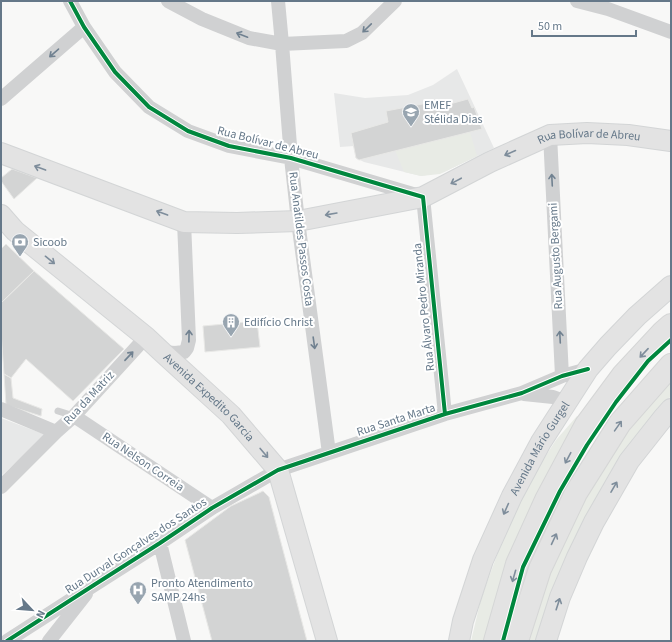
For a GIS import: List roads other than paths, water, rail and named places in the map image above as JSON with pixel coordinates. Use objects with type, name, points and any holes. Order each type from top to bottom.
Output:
[{"type":"main road","name":"Rua Bolívar de Abreu","points":[[1,153],[184,222],[237,223],[298,221],[424,198],[490,162],[550,135],[628,135],[671,141]]},
{"type":"main road","name":"Avenida Expedito Garcia","points":[[1,215],[15,231],[146,337],[231,414],[278,470],[327,641]]},
{"type":"main road","name":"Avenida Mário Gurgel","points":[[459,641],[463,621],[483,560],[512,496],[541,442],[588,369],[637,316],[671,286]]},
{"type":"main road","points":[[495,641],[517,564],[546,500],[586,425],[623,375],[671,325]]},
{"type":"main road","points":[[517,641],[540,569],[576,493],[620,423],[671,365]]},
{"type":"main road","points":[[546,641],[560,598],[594,522],[629,461],[671,409]]},
{"type":"street","name":"Rua Bolívar de Abreu","points":[[70,1],[84,28],[114,72],[149,107],[188,131],[229,146],[290,158],[424,198]]},
{"type":"street","points":[[168,1],[202,19],[249,38],[282,44],[346,41],[362,33],[395,1]]},
{"type":"street","name":"Rua Anatildes Passos Costa","points":[[278,1],[290,158],[329,452]]},
{"type":"street","points":[[577,1],[608,9],[671,32]]},
{"type":"street","points":[[1,99],[84,28]]},
{"type":"street","name":"Rua Augusto Bergami","points":[[550,135],[562,376]]},
{"type":"street","name":"Rua Álvaro Pedro Miranda","points":[[424,198],[445,414]]},
{"type":"street","points":[[162,352],[184,352],[187,348],[189,340],[184,222]]},
{"type":"street","name":"Rua da Matriz","points":[[1,409],[56,432],[74,416],[146,337]]},
{"type":"street","name":"Rua Santa Marta","points":[[278,470],[445,414],[522,393],[562,376],[588,369]]},
{"type":"street","name":"Rua Santa Marta","points":[[522,393],[553,397],[567,402]]},
{"type":"street","name":"Rua Nelson Correia","points":[[74,416],[212,508]]},
{"type":"street","points":[[1,487],[56,432]]},
{"type":"street","name":"Rua Durval Gonçalves dos Santos","points":[[7,641],[212,508],[278,470]]},
{"type":"street","points":[[160,543],[184,641]]},
{"type":"street","points":[[49,641],[94,585]]},
{"type":"lane","points":[[58,412],[74,416]]},
{"type":"place","name":"EMEF Stélida Dias","points":[[411,127]]},
{"type":"place","name":"Sicoob","points":[[20,257]]},
{"type":"place","name":"Edifício Christ","points":[[231,337]]},
{"type":"place","name":"Pronto Atendimento SAMP 24hs","points":[[138,605]]}]
